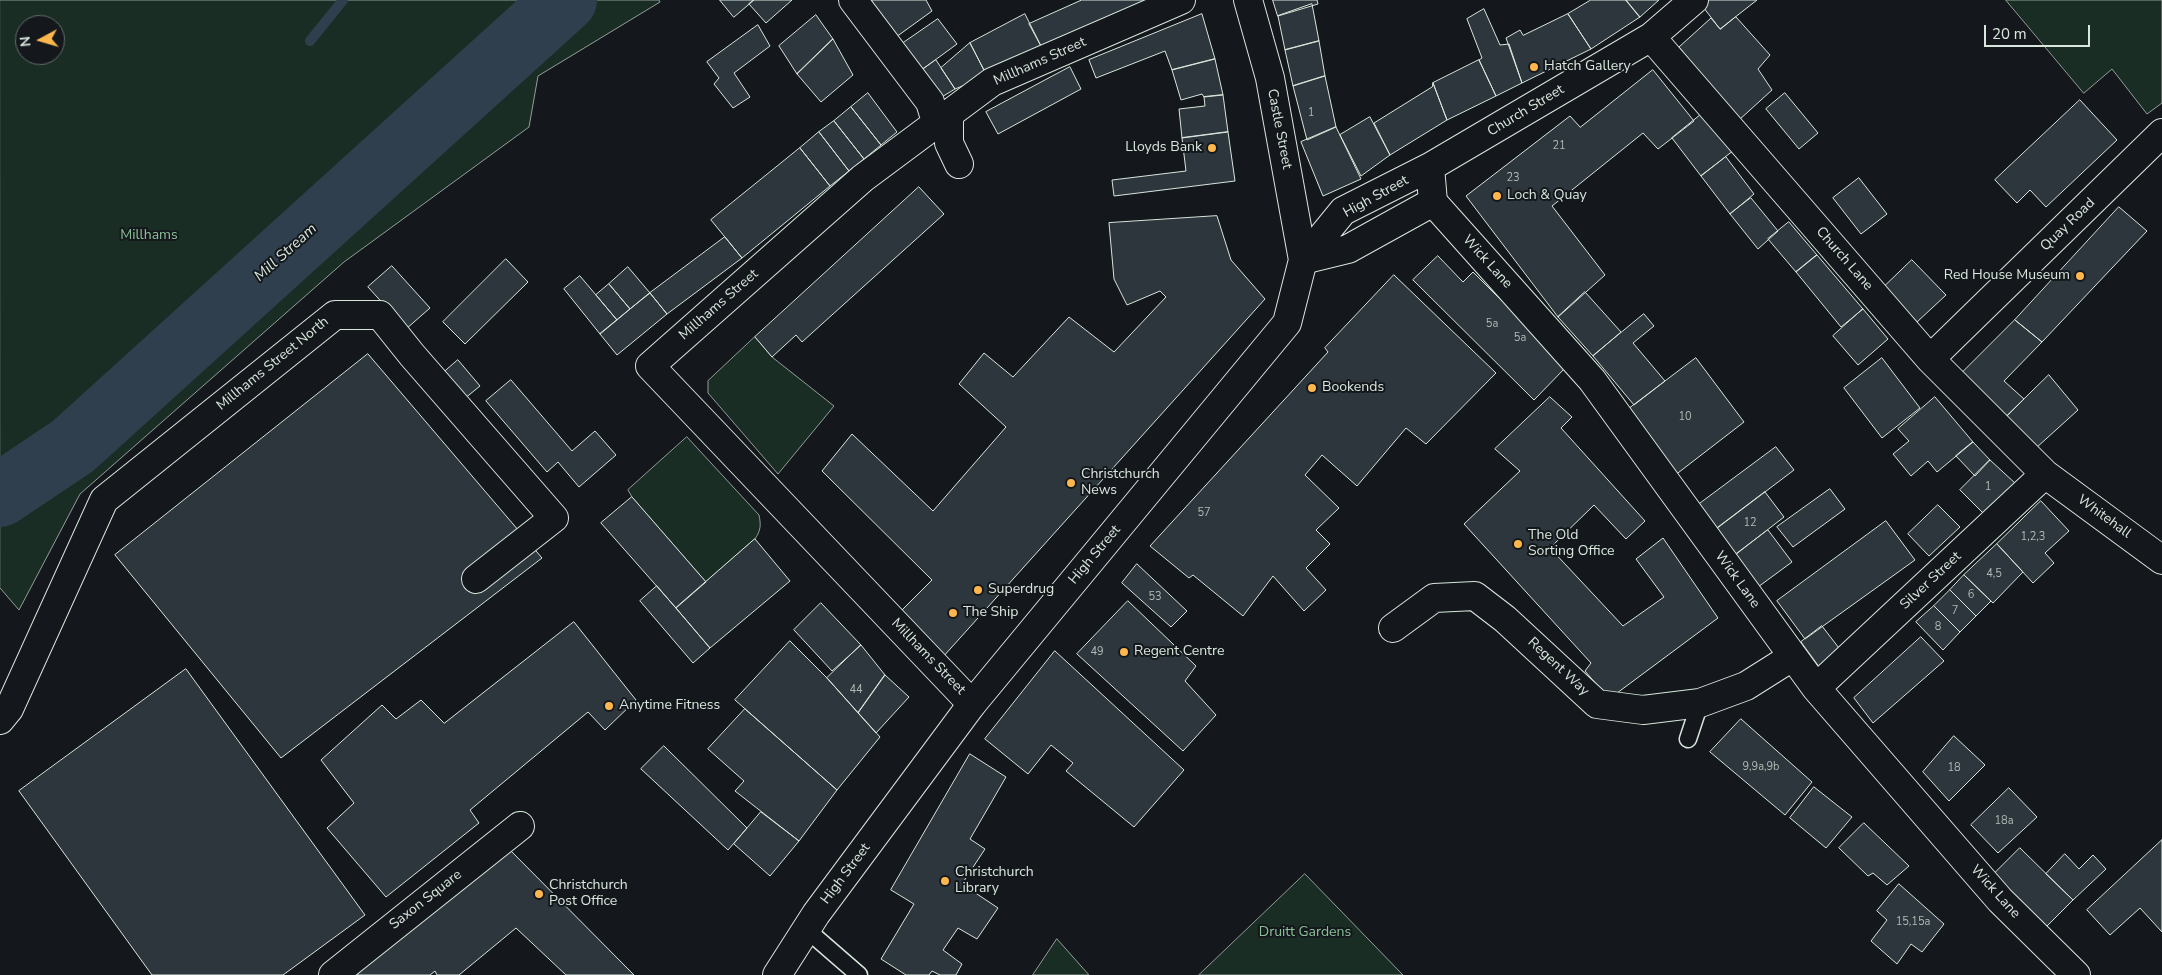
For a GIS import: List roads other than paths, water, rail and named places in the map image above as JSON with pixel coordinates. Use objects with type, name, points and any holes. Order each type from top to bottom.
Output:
[{"type":"street","points":[[853,0],[943,120],[949,143],[959,164]]},
{"type":"street","name":"Millhams Street","points":[[972,704],[650,366],[863,178],[992,82],[1181,0]]},
{"type":"street","name":"Castle Street","points":[[1248,0],[1270,78],[1302,260]]},
{"type":"street","name":"Church Street","points":[[1430,167],[1651,37],[1694,0]]},
{"type":"street","name":"Church Lane","points":[[1651,37],[1930,359],[2045,474]]},
{"type":"street","name":"Quay Road","points":[[1930,359],[2162,134]]},
{"type":"street","points":[[1302,260],[1348,249],[1432,202],[1430,167]]},
{"type":"street","name":"High Street","points":[[777,975],[806,929],[972,704],[1287,323],[1302,260],[1343,211],[1430,167]]},
{"type":"street","name":"Wick Lane","points":[[1432,202],[1592,380],[1792,658],[1816,688],[2000,900],[2076,975]]},
{"type":"street","name":"Millhams Street North","points":[[0,720],[9,709],[104,500],[335,314],[380,315],[412,355],[554,518],[476,579]]},
{"type":"street","name":"Whitehall","points":[[2045,474],[2162,560]]},
{"type":"street","name":"Silver Street","points":[[1816,688],[2045,474]]},
{"type":"street","name":"Regent Way","points":[[1393,628],[1434,598],[1474,596],[1505,619],[1597,704],[1643,710],[1700,703],[1746,686],[1792,658]]},
{"type":"street","name":"Saxon Square","points":[[334,975],[520,826]]},
{"type":"lane","points":[[1688,739],[1700,703]]},
{"type":"lane","points":[[806,929],[859,975]]},
{"type":"waterway","points":[[310,41],[343,0]]},
{"type":"waterway","name":"Mill Stream","points":[[0,495],[73,446],[565,0]]},
{"type":"place","name":"Hatch Gallery","points":[[1534,67]]},
{"type":"place","name":"Lloyds Bank","points":[[1212,148]]},
{"type":"place","name":"Loch & Quay","points":[[1497,196]]},
{"type":"place","name":"Red House Museum","points":[[2080,276]]},
{"type":"place","name":"Bookends","points":[[1312,388]]},
{"type":"place","name":"Christchurch News","points":[[1071,483]]},
{"type":"place","name":"The Old Sorting Office","points":[[1518,544]]},
{"type":"place","name":"Superdrug","points":[[978,590]]},
{"type":"place","name":"The Ship","points":[[953,613]]},
{"type":"place","name":"Regent Centre","points":[[1124,652]]},
{"type":"place","name":"Anytime Fitness","points":[[609,706]]},
{"type":"place","name":"Christchurch Library","points":[[945,881]]},
{"type":"place","name":"Christchurch Post Office","points":[[539,894]]},
{"type":"park label","name":"Millhams","points":[[149,236]]},
{"type":"park label","name":"Druitt Gardens","points":[[1305,933]]}]
